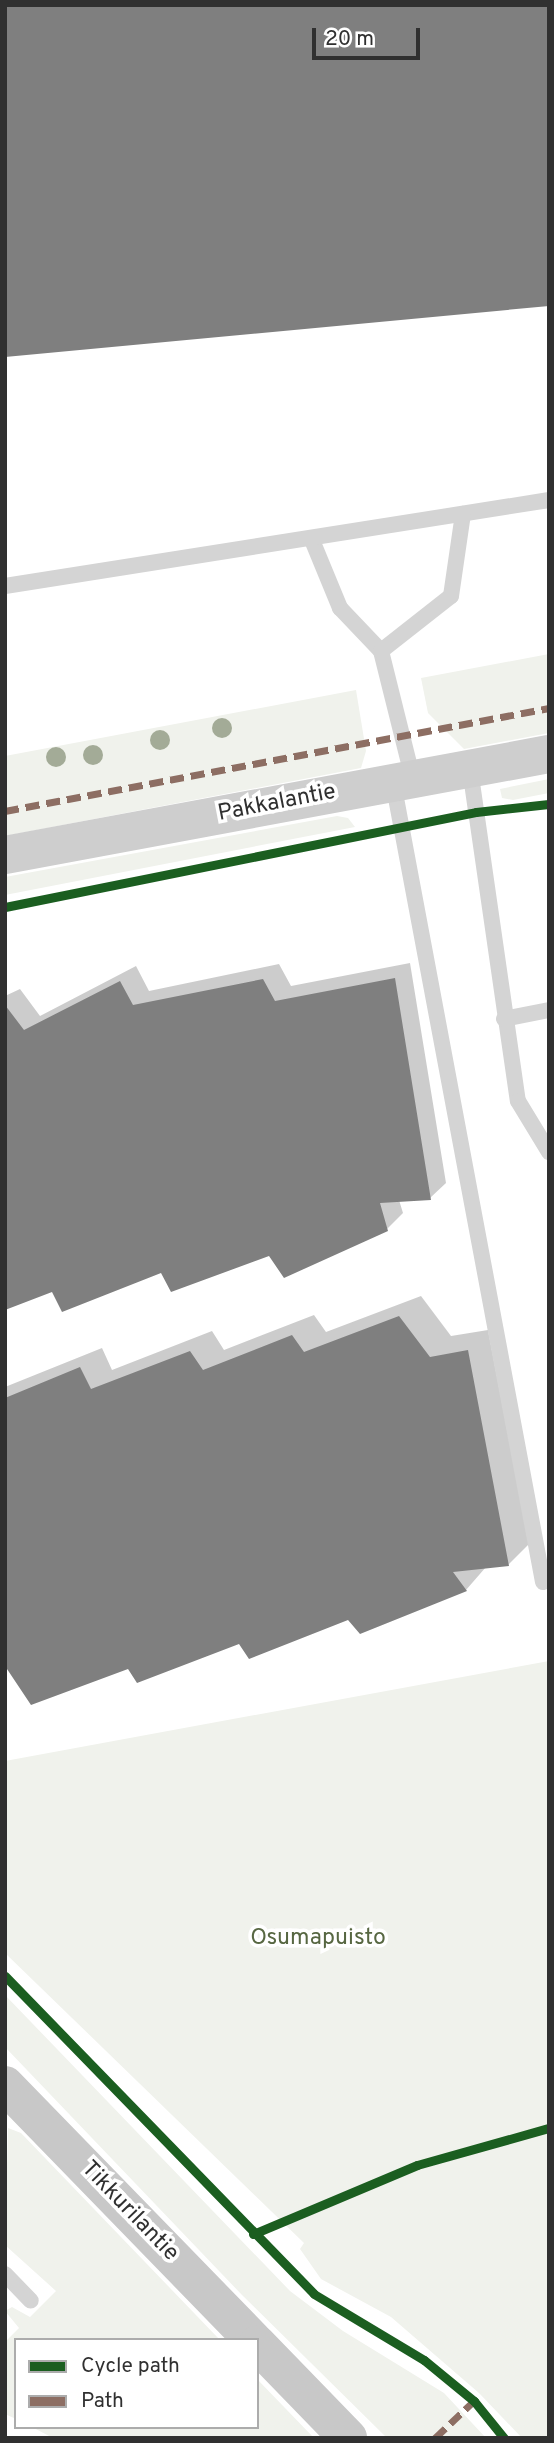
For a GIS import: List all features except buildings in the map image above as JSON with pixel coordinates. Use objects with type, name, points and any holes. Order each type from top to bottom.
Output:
[{"type":"main road","name":"Pakkalantie","points":[[5,856],[549,754]]},
{"type":"main road","name":"Tikkurilantie","points":[[5,2085],[251,2338]]},
{"type":"main road","points":[[259,2346],[348,2438]]},
{"type":"lane","points":[[5,586],[312,540],[549,500]]},
{"type":"lane","points":[[381,651],[451,596],[463,514]]},
{"type":"lane","points":[[312,540],[340,608],[381,651],[543,1582]]},
{"type":"lane","points":[[470,768],[504,1019],[518,1101],[549,1152]]},
{"type":"lane","points":[[504,1019],[549,1010]]},
{"type":"lane","points":[[5,2274],[31,2301]]},
{"type":"green space","points":[[549,654],[549,733],[464,749],[428,713],[421,678]]},
{"type":"green space","points":[[356,690],[366,751],[361,768],[5,836],[5,756]]},
{"type":"green space","points":[[549,779],[549,793],[513,800],[502,798],[500,789]]},
{"type":"green space","points":[[337,816],[348,818],[355,827],[5,895],[5,877]]},
{"type":"green space","name":"Osumapuisto","points":[[549,1661],[549,2438],[522,2438],[479,2393],[391,2317],[321,2279],[300,2249],[304,2243],[5,1953],[5,1761]]},
{"type":"green space","points":[[5,1995],[290,2291],[343,2331],[444,2393],[486,2438],[387,2438],[242,2295],[5,2047]]},
{"type":"green space","points":[[8,2128],[21,2133],[218,2338],[14,2338],[14,2418],[5,2414],[5,2342],[19,2328],[5,2311],[12,2307],[30,2317],[56,2291],[5,2245]]},
{"type":"green space","points":[[259,2381],[314,2438],[53,2438],[36,2429],[259,2429]]},
{"type":"marked path","points":[[5,811],[549,708]]},
{"type":"marked path","points":[[435,2438],[474,2401]]},
{"type":"cycle path","points":[[5,907],[476,812],[549,804]]},
{"type":"cycle path","points":[[5,1976],[314,2294],[424,2360],[474,2401],[504,2438]]},
{"type":"cycle path","points":[[253,2234],[417,2165],[549,2128]]}]
